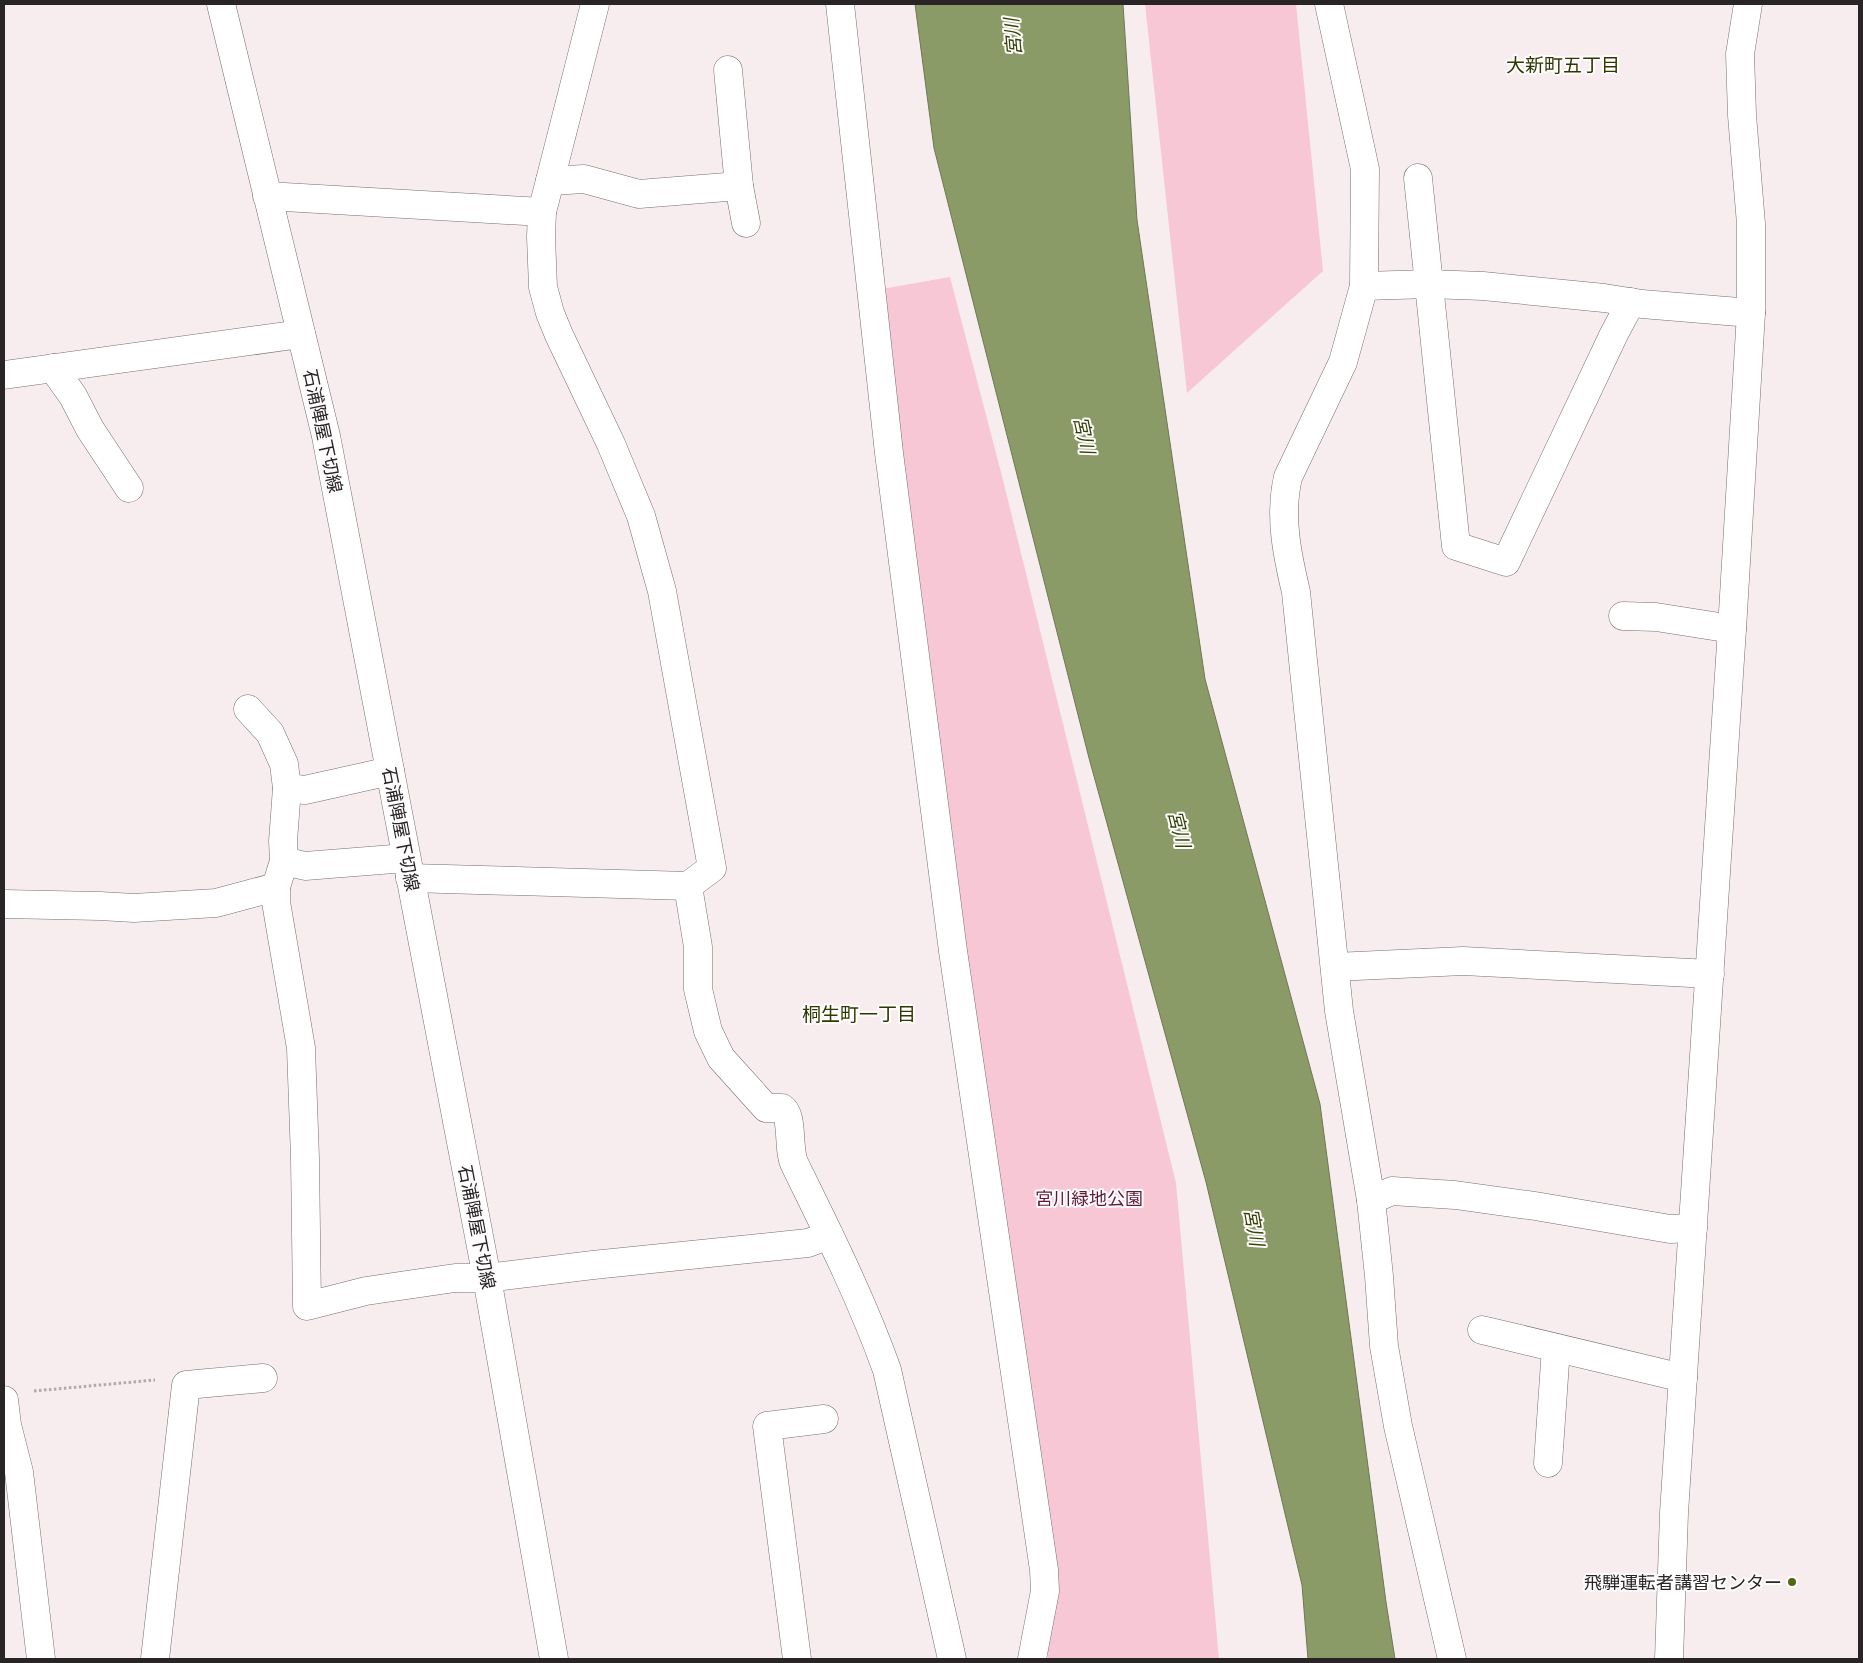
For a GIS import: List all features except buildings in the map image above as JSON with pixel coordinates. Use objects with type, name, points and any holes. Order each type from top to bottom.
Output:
[{"type":"street","name":"石浦陣屋下切線","points":[[221,4],[326,436],[487,1278],[554,1659]]},
{"type":"street","points":[[284,861],[305,866],[408,868],[688,886],[712,868],[662,591],[641,516],[612,444],[559,335],[543,287],[540,237],[542,212],[595,4]]},
{"type":"street","points":[[840,4],[889,453],[953,951],[1044,1570],[1045,1591],[1032,1659]]},
{"type":"street","points":[[1329,4],[1365,169],[1364,286],[1343,362],[1288,477],[1284,495],[1283,515],[1288,555],[1296,592],[1339,1011],[1371,1200],[1384,1346],[1398,1426],[1452,1659]]},
{"type":"street","points":[[1669,1659],[1674,1513],[1751,312],[1751,224],[1742,115],[1740,54],[1748,4]]},
{"type":"street","points":[[728,70],[739,186],[746,223]]},
{"type":"street","points":[[1418,178],[1456,546],[1506,562],[1631,302]]},
{"type":"street","points":[[550,181],[584,179],[639,194],[739,186]]},
{"type":"street","points":[[267,196],[542,212]]},
{"type":"street","points":[[1364,286],[1429,284],[1483,286],[1631,302],[1751,312]]},
{"type":"street","points":[[4,375],[301,334]]},
{"type":"street","points":[[53,368],[73,396],[90,429],[129,488]]},
{"type":"street","points":[[1623,616],[1656,617],[1732,629]]},
{"type":"street","points":[[248,709],[270,733],[277,746],[284,764],[287,788],[283,841],[284,861],[276,887],[276,902],[301,1048],[306,1167],[307,1306],[366,1291],[455,1278],[487,1278],[808,1243],[829,1236]]},
{"type":"street","points":[[287,788],[305,790],[390,771]]},
{"type":"street","points":[[688,886],[698,947],[698,989],[708,1031],[721,1058],[766,1108],[782,1108],[785,1110],[788,1116],[790,1150],[793,1163],[815,1204],[873,1331],[887,1370],[952,1659]]},
{"type":"street","points":[[4,904],[134,908],[216,903],[276,887]]},
{"type":"street","points":[[1335,967],[1479,961],[1710,974]]},
{"type":"street","points":[[1371,1200],[1392,1191],[1455,1195],[1535,1206],[1670,1229],[1693,1228]]},
{"type":"street","points":[[1482,1330],[1683,1378]]},
{"type":"street","points":[[1548,1463],[1556,1348]]},
{"type":"street","points":[[155,1659],[186,1385],[262,1378]]},
{"type":"street","points":[[4,1400],[7,1425],[18,1472],[40,1659]]},
{"type":"street","points":[[798,1659],[768,1426],[824,1420]]},
{"type":"path","points":[[32,1392],[167,1379],[186,1385]]},
{"type":"green space","points":[[1145,4],[1296,4],[1323,271],[1187,393]]},
{"type":"green space","name":"宮川緑地公園","points":[[950,277],[1003,480],[1176,1183],[1219,1659],[1048,1659],[1048,1618],[882,289]]},
{"type":"water","name":"宮川","points":[[915,4],[1123,4],[1137,220],[1205,679],[1320,1104],[1395,1659],[1308,1659],[1302,1585],[1206,1182],[1089,758],[934,148]]},
{"type":"place","name":"飛騨運転者講習センター","points":[[1792,1582]]},
{"type":"district","name":"大新町五丁目","points":[[1563,65]]},
{"type":"district","name":"桐生町一丁目","points":[[859,1014]]}]
